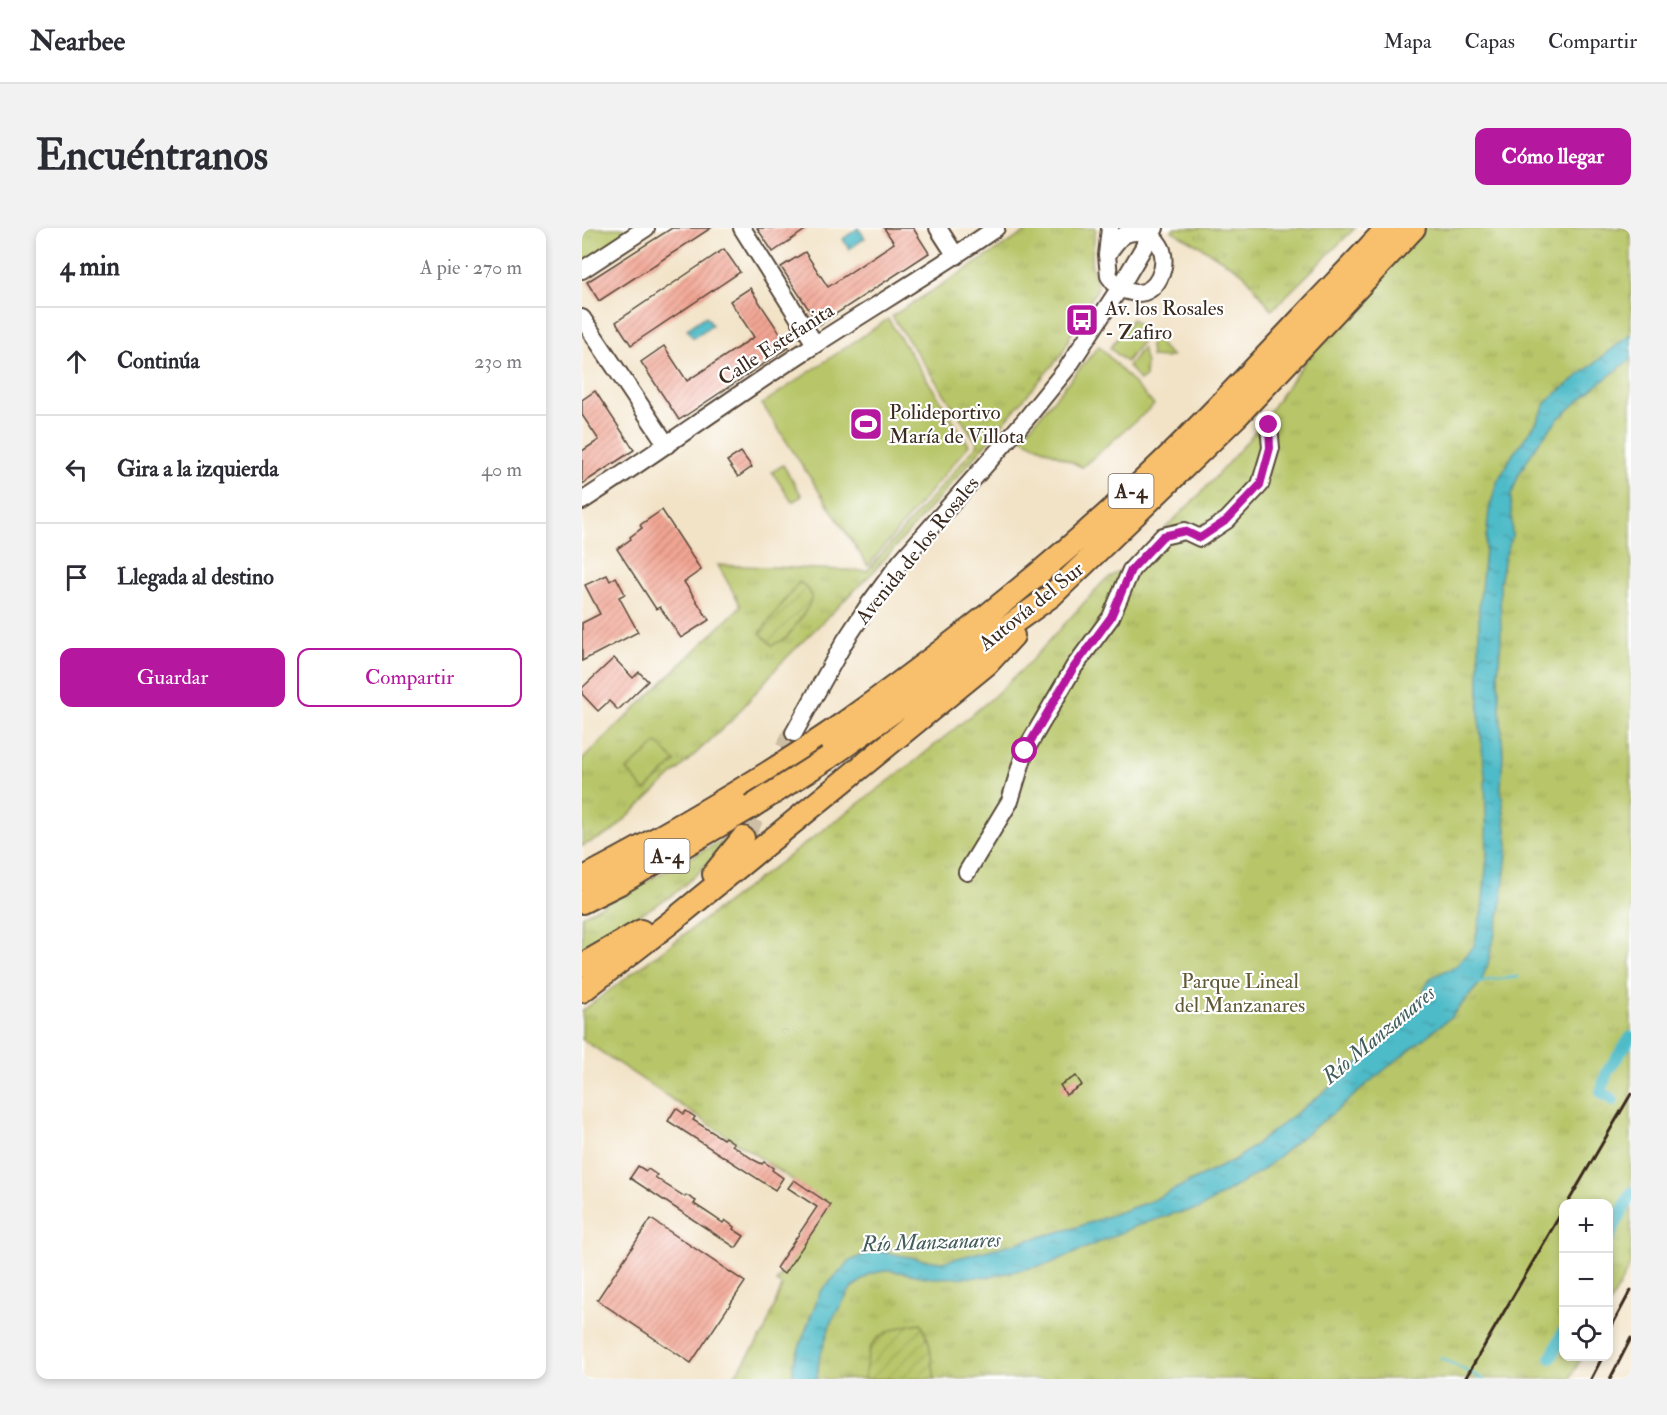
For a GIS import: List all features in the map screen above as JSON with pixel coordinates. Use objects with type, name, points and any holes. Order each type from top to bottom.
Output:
[{"type":"highway","name":"Autovía del Sur","points":[[582,879],[746,788],[845,722],[995,610],[1123,500],[1235,390],[1387,228]]},
{"type":"highway","name":"Autovía del Sur","points":[[582,902],[620,883],[751,807],[828,758],[1051,596],[1238,415],[1414,228]]},
{"type":"highway","points":[[582,991],[987,664],[1051,596]]},
{"type":"highway","points":[[582,983],[700,887],[718,870],[743,838]]},
{"type":"highway","points":[[582,965],[658,921]]},
{"type":"street","points":[[582,270],[646,228]]},
{"type":"street","points":[[742,228],[815,344]]},
{"type":"street","points":[[938,228],[956,256]]},
{"type":"street","name":"Calle Estefanita","points":[[582,501],[815,344],[956,256],[996,228]]},
{"type":"street","points":[[1107,255],[1125,230],[1153,231],[1162,251],[1163,263],[1160,277],[1151,288],[1139,293],[1119,289],[1109,276],[1107,255],[1110,228]]},
{"type":"street","name":"Avenida de los Rosales","points":[[794,733],[845,641],[870,603],[901,561],[1068,367],[1119,289],[1153,231]]},
{"type":"street","points":[[582,318],[667,445]]},
{"type":"street","points":[[967,872],[1010,801],[1025,751],[1074,667],[1111,617],[1131,570],[1163,536],[1185,531],[1200,538],[1227,520],[1247,500],[1260,485],[1270,448],[1269,425]]},
{"type":"green space","points":[[591,228],[636,228],[582,264],[582,234]]},
{"type":"green space","points":[[1032,228],[1096,228],[1091,262],[1098,288],[1062,354],[875,570],[779,665],[732,720],[610,833],[582,846],[582,760],[741,606],[718,565],[867,571],[978,444],[892,316]]},
{"type":"green space","points":[[1173,228],[1355,228],[1272,310],[1243,273],[1172,231]]},
{"type":"green space","name":"Parque Lineal del Manzanares","points":[[1420,228],[1631,228],[1631,1263],[1613,1298],[1613,1199],[1559,1199],[1559,1361],[1580,1361],[1570,1379],[732,1379],[764,1333],[782,1286],[776,1282],[830,1205],[582,1039],[582,1011],[914,762],[992,698],[1029,663],[1103,582],[1128,565],[1202,492],[1251,437],[1317,345]]},
{"type":"green space","name":"Polideportivo María de Villota","points":[[888,319],[969,445],[868,566],[762,404]]},
{"type":"green space","points":[[1132,319],[1149,333],[1126,362],[1110,348]]},
{"type":"green space","points":[[1155,331],[1162,347],[1172,356],[1151,357],[1150,345]]},
{"type":"green space","points":[[1099,346],[1154,405],[1082,467],[1021,438]]},
{"type":"green space","points":[[1142,348],[1146,364],[1145,377],[1140,381],[1128,366]]},
{"type":"green space","points":[[783,465],[802,496],[792,502],[772,472]]},
{"type":"green space","points":[[799,582],[810,591],[809,606],[786,638],[772,645],[760,633]]},
{"type":"green space","points":[[657,743],[675,762],[645,791],[627,770]]},
{"type":"green space","points":[[727,838],[707,865],[673,895],[582,949],[582,916]]},
{"type":"green space","points":[[921,1323],[929,1342],[935,1379],[864,1379],[869,1352],[876,1340],[894,1330]]},
{"type":"water","points":[[858,228],[865,238],[849,249],[843,239]]},
{"type":"water","points":[[706,316],[712,325],[693,338],[687,329]]},
{"type":"water","points":[[1631,334],[1631,359],[1558,419],[1536,446],[1519,474],[1511,496],[1512,536],[1500,583],[1501,639],[1498,676],[1503,753],[1501,789],[1508,845],[1501,907],[1488,964],[1481,982],[1451,1017],[1263,1170],[1199,1209],[1172,1214],[1134,1227],[1049,1264],[988,1277],[931,1278],[889,1270],[870,1274],[850,1290],[832,1320],[819,1360],[817,1379],[793,1379],[793,1364],[820,1292],[850,1261],[874,1250],[942,1262],[1074,1228],[1151,1201],[1238,1158],[1334,1084],[1411,1016],[1430,978],[1456,966],[1474,946],[1482,910],[1487,858],[1485,775],[1479,719],[1479,609],[1489,510],[1497,482],[1513,454],[1536,423],[1548,400]]},
{"type":"building","points":[[672,228],[711,228],[599,301],[587,282]]},
{"type":"building","points":[[757,228],[808,228],[773,252]]},
{"type":"building","points":[[884,228],[913,228],[929,253],[819,325],[781,267],[805,252],[828,287],[894,243]]},
{"type":"building","points":[[724,249],[740,272],[631,345],[616,322]]},
{"type":"building","points":[[750,288],[789,347],[679,420],[641,362],[664,346],[687,381],[754,337],[730,301]]},
{"type":"building","points":[[595,391],[634,450],[582,484],[582,451],[599,440],[582,415],[582,400]]},
{"type":"building","points":[[741,452],[752,467],[738,477],[727,461]]},
{"type":"building","points":[[662,510],[701,570],[684,582],[709,620],[681,638],[660,607],[656,609],[617,549],[642,528],[640,525]]},
{"type":"building","points":[[607,575],[610,581],[616,577],[625,594],[619,597],[638,632],[582,661],[582,623],[600,614],[585,585]]},
{"type":"building","points":[[614,658],[633,678],[639,672],[648,681],[618,710],[609,701],[598,711],[582,694],[582,688]]},
{"type":"building","points":[[1076,1076],[1082,1085],[1066,1095],[1060,1085]]},
{"type":"building","points":[[676,1108],[684,1114],[686,1111],[695,1117],[693,1120],[723,1139],[725,1137],[734,1143],[732,1145],[754,1160],[762,1164],[764,1162],[773,1168],[772,1170],[783,1178],[775,1190],[668,1121]]},
{"type":"building","points":[[638,1166],[646,1171],[648,1169],[666,1185],[696,1201],[694,1204],[723,1223],[725,1220],[734,1227],[733,1229],[744,1236],[736,1248],[630,1178]]},
{"type":"building","points":[[794,1180],[831,1205],[784,1274],[776,1268],[817,1207],[788,1188]]},
{"type":"building","points":[[651,1219],[745,1282],[691,1363],[597,1300]]},
{"type":"waterway","points":[[1479,983],[1518,977]]},
{"type":"waterway","points":[[1613,1100],[1601,1092],[1607,1072],[1631,1037]]},
{"type":"waterway","points":[[1613,1230],[1631,1193]]},
{"type":"waterway","points":[[1551,1358],[1559,1341]]},
{"type":"waterway","points":[[1441,1358],[1483,1379]]},
{"type":"tunnel","points":[[743,838],[794,733]]},
{"type":"railway","points":[[1570,1199],[1631,1094]]},
{"type":"railway","points":[[1465,1379],[1559,1217]]},
{"type":"railway","points":[[1613,1324],[1631,1290]]},
{"type":"railway","points":[[1610,1379],[1631,1338]]},
{"type":"railway","points":[[1591,1379],[1600,1361]]},
{"type":"place","name":"Av. los Rosales - Zafiro","points":[[1082,320]]},
{"type":"place","name":"Polideportivo María de Villota","points":[[866,424]]},
{"type":"route","points":[[1025,751],[1074,667],[1111,617],[1131,570],[1163,536],[1185,531],[1200,538],[1227,520],[1260,485],[1270,448],[1269,425]]},
{"type":"water label","name":"Río Manzanares","points":[[1378,1034]]},
{"type":"water label","name":"Río Manzanares","points":[[931,1241]]}]
